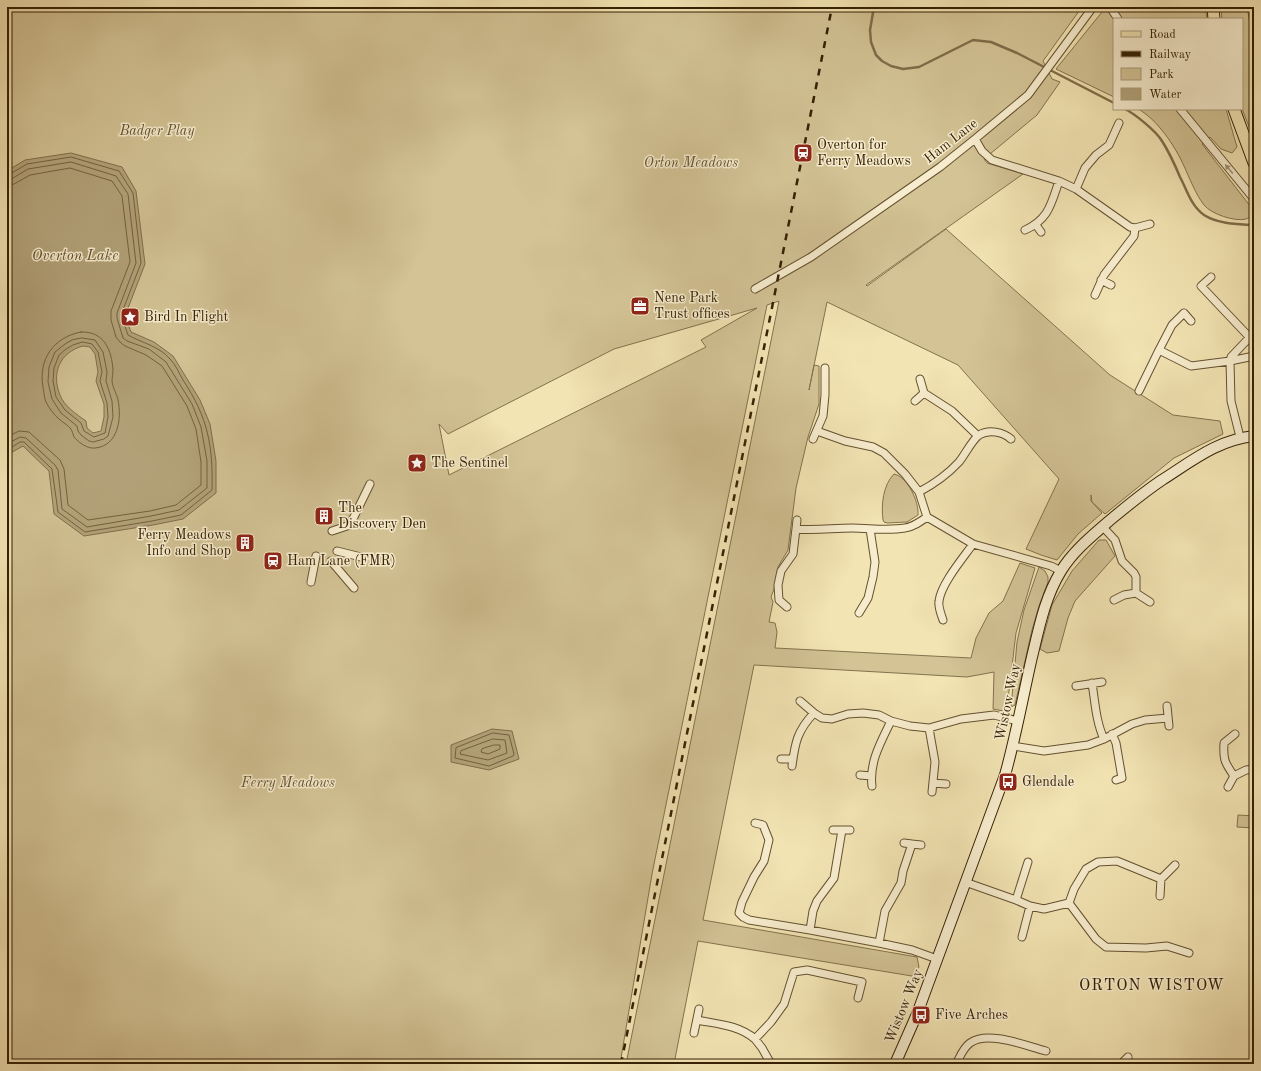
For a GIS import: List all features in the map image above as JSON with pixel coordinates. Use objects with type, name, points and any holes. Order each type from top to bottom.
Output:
[{"type":"main road","points":[[1213,7],[1214,18]]},
{"type":"main road","points":[[1234,110],[1254,163]]},
{"type":"street","name":"Ham Lane","points":[[755,289],[811,257],[940,166],[1028,95],[1093,7]]},
{"type":"street","points":[[1110,7],[1117,18]]},
{"type":"street","points":[[1181,110],[1254,199]]},
{"type":"street","points":[[1076,189],[1085,168],[1096,154],[1109,145],[1119,123]]},
{"type":"street","points":[[975,139],[982,151],[992,160],[1059,181],[1076,189],[1098,206],[1135,228],[1150,224]]},
{"type":"street","points":[[1025,230],[1036,225],[1048,212],[1059,181]]},
{"type":"street","points":[[1036,225],[1041,232]]},
{"type":"street","points":[[1095,295],[1104,275],[1134,236],[1135,228]]},
{"type":"street","points":[[1211,277],[1199,288],[1252,340],[1232,357],[1230,361],[1231,401],[1240,437]]},
{"type":"street","points":[[1101,280],[1111,286]]},
{"type":"street","points":[[1138,391],[1172,325],[1184,313],[1191,321]]},
{"type":"street","points":[[1159,350],[1191,366],[1254,356]]},
{"type":"street","points":[[813,439],[823,416],[825,368]]},
{"type":"street","points":[[920,379],[924,393],[952,411],[978,436]]},
{"type":"street","points":[[915,401],[924,393]]},
{"type":"street","points":[[817,430],[845,441],[873,447],[884,453],[905,474],[919,492],[927,517],[974,544],[1051,566],[1061,571]]},
{"type":"street","points":[[919,492],[937,482],[949,472],[959,462],[978,436],[985,433],[997,432],[1006,435],[1011,439]]},
{"type":"street","name":"Wistow Way","points":[[896,1064],[917,1014],[1003,780],[1013,746],[1040,623],[1061,571],[1079,548],[1143,493],[1220,444],[1240,437],[1254,436]]},
{"type":"street","points":[[332,531],[350,525],[370,484]]},
{"type":"street","points":[[796,529],[809,531],[851,528],[905,528],[913,526],[927,517]]},
{"type":"street","points":[[787,607],[778,600],[778,585],[781,571],[792,554],[797,520]]},
{"type":"street","points":[[1103,527],[1115,540],[1122,561],[1134,573],[1136,593]]},
{"type":"street","points":[[859,613],[868,598],[875,562],[870,529]]},
{"type":"street","points":[[943,620],[938,603],[942,591],[956,568],[974,544]]},
{"type":"street","points":[[337,551],[361,557]]},
{"type":"street","points":[[311,582],[316,556]]},
{"type":"street","points":[[331,561],[354,588]]},
{"type":"street","points":[[1114,600],[1124,594],[1136,593],[1150,602]]},
{"type":"street","points":[[1076,686],[1102,682]]},
{"type":"street","points":[[1092,683],[1100,732],[1104,739]]},
{"type":"street","points":[[800,701],[822,718],[832,719],[848,714],[863,713],[879,715],[891,721],[910,726],[929,728],[961,719],[994,716],[1018,722]]},
{"type":"street","points":[[1167,706],[1169,726]]},
{"type":"street","points":[[781,759],[793,763],[797,739],[803,724],[814,713]]},
{"type":"street","points":[[1013,746],[1044,750],[1088,745],[1104,739],[1132,724],[1145,720],[1168,718]]},
{"type":"street","points":[[872,786],[871,776],[877,752],[891,721]]},
{"type":"street","points":[[929,728],[935,762],[932,792]]},
{"type":"street","points":[[1112,734],[1116,743],[1122,778],[1116,780]]},
{"type":"street","points":[[1234,776],[1223,757],[1224,743],[1235,734]]},
{"type":"street","points":[[1228,787],[1234,776],[1254,768]]},
{"type":"street","points":[[860,775],[871,776]]},
{"type":"street","points":[[933,783],[946,784]]},
{"type":"street","points":[[755,823],[766,822],[769,840],[764,861],[754,877],[742,902],[739,912],[743,917],[749,920],[810,930],[912,950],[937,959]]},
{"type":"street","points":[[833,830],[850,830]]},
{"type":"street","points":[[810,930],[813,911],[817,901],[834,878],[842,830]]},
{"type":"street","points":[[904,843],[921,845]]},
{"type":"street","points":[[879,944],[885,911],[901,883],[902,871],[912,844]]},
{"type":"street","points":[[1069,903],[1074,889],[1086,869],[1098,862],[1117,861],[1161,879]]},
{"type":"street","points":[[1016,900],[1028,862]]},
{"type":"street","points":[[1160,896],[1161,879],[1175,866]]},
{"type":"street","points":[[965,882],[1030,906],[1044,909],[1069,903]]},
{"type":"street","points":[[1069,903],[1096,938],[1106,947],[1146,948],[1167,946],[1189,953]]},
{"type":"street","points":[[1022,937],[1030,906]]},
{"type":"street","points":[[755,1039],[772,1022],[784,1004],[794,972],[807,970],[862,982],[858,998]]},
{"type":"street","points":[[694,1033],[699,1009]]},
{"type":"street","points":[[697,1020],[734,1027],[748,1033],[762,1048],[771,1064]]},
{"type":"street","points":[[956,1064],[963,1051],[970,1043],[984,1037],[1000,1039],[1046,1051]]},
{"type":"street","points":[[1121,1064],[1128,1057]]},
{"type":"green space","points":[[7,7],[1082,7],[1043,61],[1052,79],[1060,82],[1037,115],[984,159],[987,163],[1023,174],[866,285],[867,286],[946,229],[1110,375],[1173,415],[1220,421],[1223,434],[1174,458],[1105,514],[1092,502],[1091,495],[1091,501],[1102,513],[1078,534],[1057,560],[1041,555],[1026,549],[1059,479],[958,365],[827,302],[814,365],[819,366],[819,404],[808,437],[796,488],[788,550],[778,567],[771,597],[773,602],[769,622],[775,623],[777,632],[775,648],[971,658],[976,638],[989,613],[1003,601],[1020,563],[1035,568],[1016,633],[1007,708],[1003,711],[993,709],[994,672],[967,677],[754,665],[703,920],[917,957],[919,967],[912,976],[698,941],[674,1064],[626,1064],[779,301],[767,305],[652,874],[620,1064],[7,1064]],"holes":[[[757,308],[701,340],[706,347],[449,475],[439,424],[448,434],[614,349]]]},
{"type":"green space","points":[[1106,7],[1205,7],[1207,18],[1113,18],[1113,97],[1056,69]]},
{"type":"green space","points":[[1221,7],[1247,7],[1254,45],[1254,139],[1242,110],[1243,18],[1222,18]]},
{"type":"green space","points":[[1139,110],[1226,110],[1237,147],[1232,153],[1221,149],[1210,137],[1202,144],[1254,211],[1254,213],[1246,219],[1241,220],[1217,214],[1207,208],[1198,196],[1180,158],[1165,134],[1152,119]]},
{"type":"green space","points":[[894,474],[899,476],[908,485],[917,504],[918,515],[907,522],[887,523],[883,520],[882,508],[885,489]]},
{"type":"green space","points":[[1099,540],[1106,540],[1115,556],[1075,601],[1068,618],[1059,651],[1047,653],[1040,649],[1052,605],[1072,571]]},
{"type":"green space","points":[[1039,567],[1045,571],[1048,577],[1048,582],[1032,630],[1015,705],[1011,707],[1017,642],[1024,610]]},
{"type":"green space","points":[[1238,815],[1254,816],[1254,828],[1237,827]]},
{"type":"water","name":"Overton Lake","points":[[71,153],[122,167],[136,191],[145,264],[125,316],[131,332],[154,342],[173,356],[200,400],[210,424],[216,461],[216,493],[183,519],[84,536],[54,514],[49,471],[23,446],[7,455],[7,171],[25,160]],"holes":[[[83,346],[90,347],[95,354],[98,372],[96,381],[104,404],[104,417],[101,431],[93,433],[87,428],[86,421],[64,403],[57,387],[57,371],[63,358],[75,349]]]},
{"type":"water","points":[[492,729],[512,731],[519,759],[489,770],[451,762],[451,745]]},
{"type":"waterway","points":[[874,7],[870,30],[871,42],[876,55],[882,61],[891,66],[903,69],[919,67],[973,40],[991,42],[1017,53],[1113,102]]},
{"type":"waterway","points":[[1126,110],[1155,132],[1165,145],[1190,198],[1204,215],[1221,222],[1252,225]]},
{"type":"railway","points":[[621,1064],[832,7]]},
{"type":"place","name":"Overton for Ferry Meadows","points":[[803,153]]},
{"type":"place","name":"Nene Park Trust offices","points":[[640,306]]},
{"type":"place","name":"Bird In Flight","points":[[130,317]]},
{"type":"place","name":"The Sentinel","points":[[417,463]]},
{"type":"place","name":"The Discovery Den","points":[[324,516]]},
{"type":"place","name":"Ferry Meadows Info and Shop","points":[[245,543]]},
{"type":"place","name":"Ham Lane (FMR)","points":[[273,561]]},
{"type":"place","name":"Glendale","points":[[1008,782]]},
{"type":"place","name":"Five Arches","points":[[921,1015]]},
{"type":"district","name":"ORTON WISTOW","points":[[1152,986]]},
{"type":"park label","name":"Badger Play","points":[[157,131]]},
{"type":"park label","name":"Orton Meadows","points":[[691,163]]},
{"type":"park label","name":"Ferry Meadows","points":[[288,783]]}]
